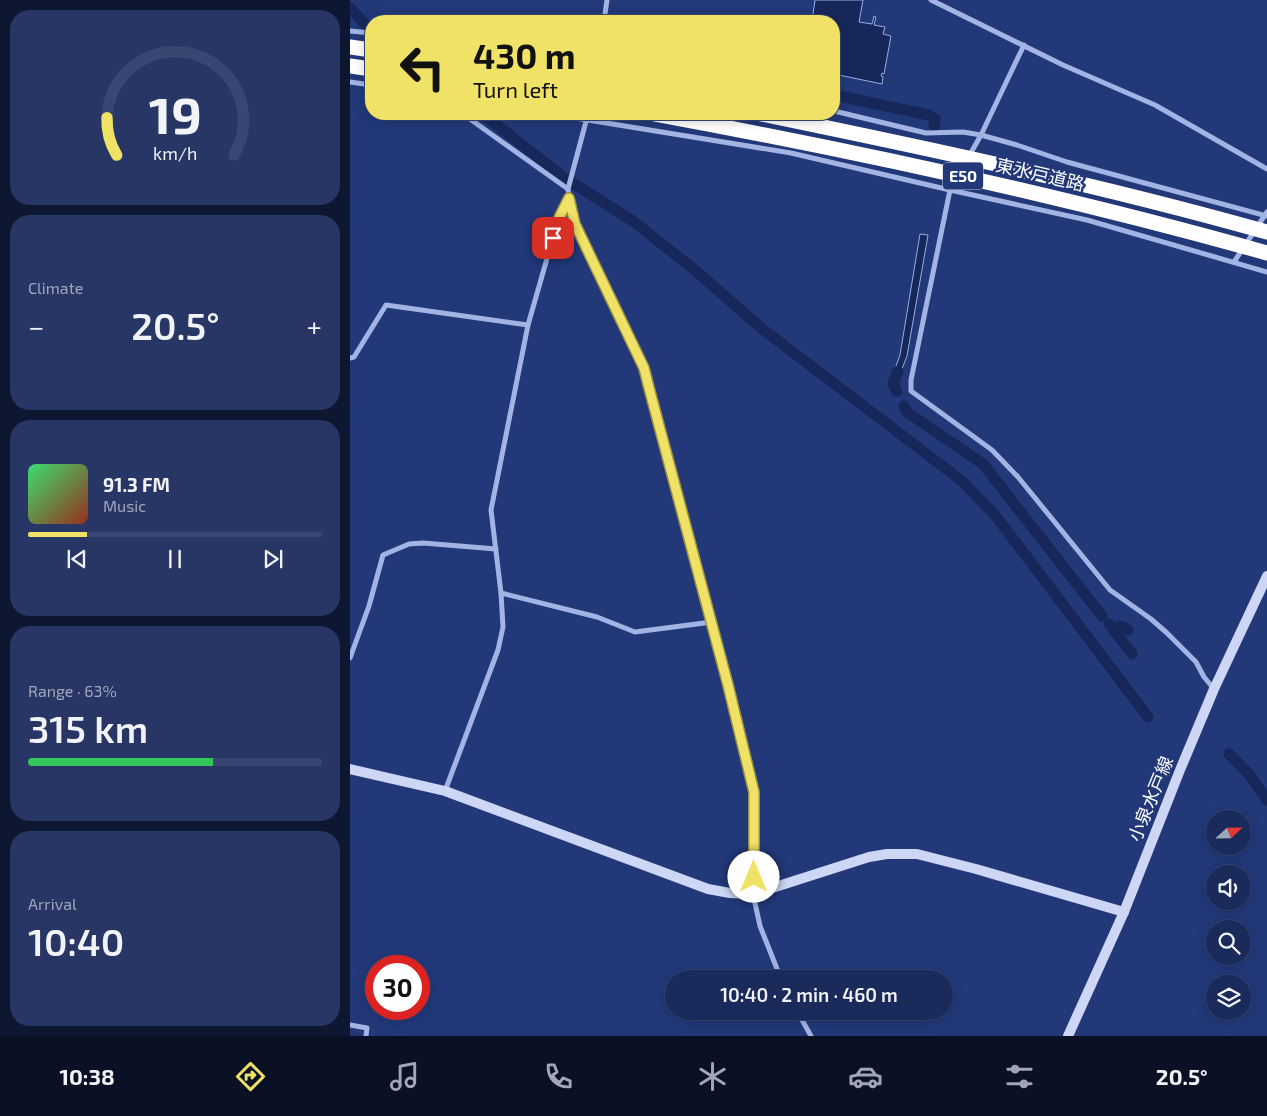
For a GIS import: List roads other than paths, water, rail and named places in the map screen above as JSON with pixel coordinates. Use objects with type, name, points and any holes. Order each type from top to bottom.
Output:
[{"type":"highway","points":[[350,47],[365,49]]},
{"type":"highway","points":[[350,66],[365,69]]},
{"type":"highway","name":"東水戸道路","points":[[686,120],[920,166],[1108,210],[1267,253]]},
{"type":"highway","name":"東水戸道路","points":[[790,120],[923,147],[1104,189],[1267,232]]},
{"type":"street","points":[[605,15],[607,0]]},
{"type":"street","points":[[931,0],[1063,65],[1155,105],[1267,168]]},
{"type":"street","points":[[350,31],[365,32]]},
{"type":"street","points":[[1024,45],[980,135],[950,190],[911,380],[911,391],[992,450],[1018,477],[1110,590],[1168,633],[1196,662],[1204,677],[1214,689]]},
{"type":"street","points":[[350,82],[365,84]]},
{"type":"street","points":[[840,112],[926,133],[963,132],[980,135],[1067,162],[1266,214],[1234,262]]},
{"type":"street","points":[[472,120],[569,188]]},
{"type":"street","points":[[586,120],[572,174],[569,198],[575,224],[644,368],[712,622],[754,792],[754,894],[760,926],[777,970]]},
{"type":"street","points":[[604,120],[791,153],[1087,220],[1267,272]]},
{"type":"street","points":[[445,792],[498,650],[502,627],[502,593],[491,510],[528,325],[558,220],[569,198]]},
{"type":"street","points":[[350,358],[354,357],[386,305],[528,325]]},
{"type":"street","points":[[350,658],[366,614],[383,555],[409,544],[423,543],[496,549]]},
{"type":"street","name":"小泉水戸線","points":[[1068,1036],[1124,912],[1214,689],[1267,576]]},
{"type":"street","points":[[502,593],[597,617],[635,632],[712,622]]},
{"type":"street","points":[[350,769],[445,792],[708,889],[730,893],[754,894],[870,857],[887,854],[917,854],[1124,912]]},
{"type":"street","points":[[802,1020],[811,1036]]},
{"type":"street","points":[[350,1025],[367,1028],[366,1036]]},
{"type":"water","points":[[815,0],[863,0],[859,22],[872,24],[874,16],[876,17],[874,25],[885,27],[883,34],[891,36],[884,74],[882,73],[881,76],[883,77],[882,84],[840,75],[840,15],[813,15]]},
{"type":"water","points":[[920,234],[928,235],[907,356],[896,384],[890,383],[900,355]]},
{"type":"waterway","points":[[350,8],[365,24]]},
{"type":"waterway","points":[[840,96],[929,115],[935,119],[934,126]]},
{"type":"waterway","points":[[491,120],[563,177],[633,221],[696,271],[760,327],[962,481],[995,515],[1148,717]]},
{"type":"waterway","points":[[897,391],[893,384],[898,371]]},
{"type":"waterway","points":[[904,406],[907,412],[983,464],[1102,616]]},
{"type":"waterway","points":[[1109,624],[1132,654]]},
{"type":"waterway","points":[[1114,630],[1120,626],[1128,630]]},
{"type":"waterway","points":[[1229,754],[1248,773],[1267,800]]}]
